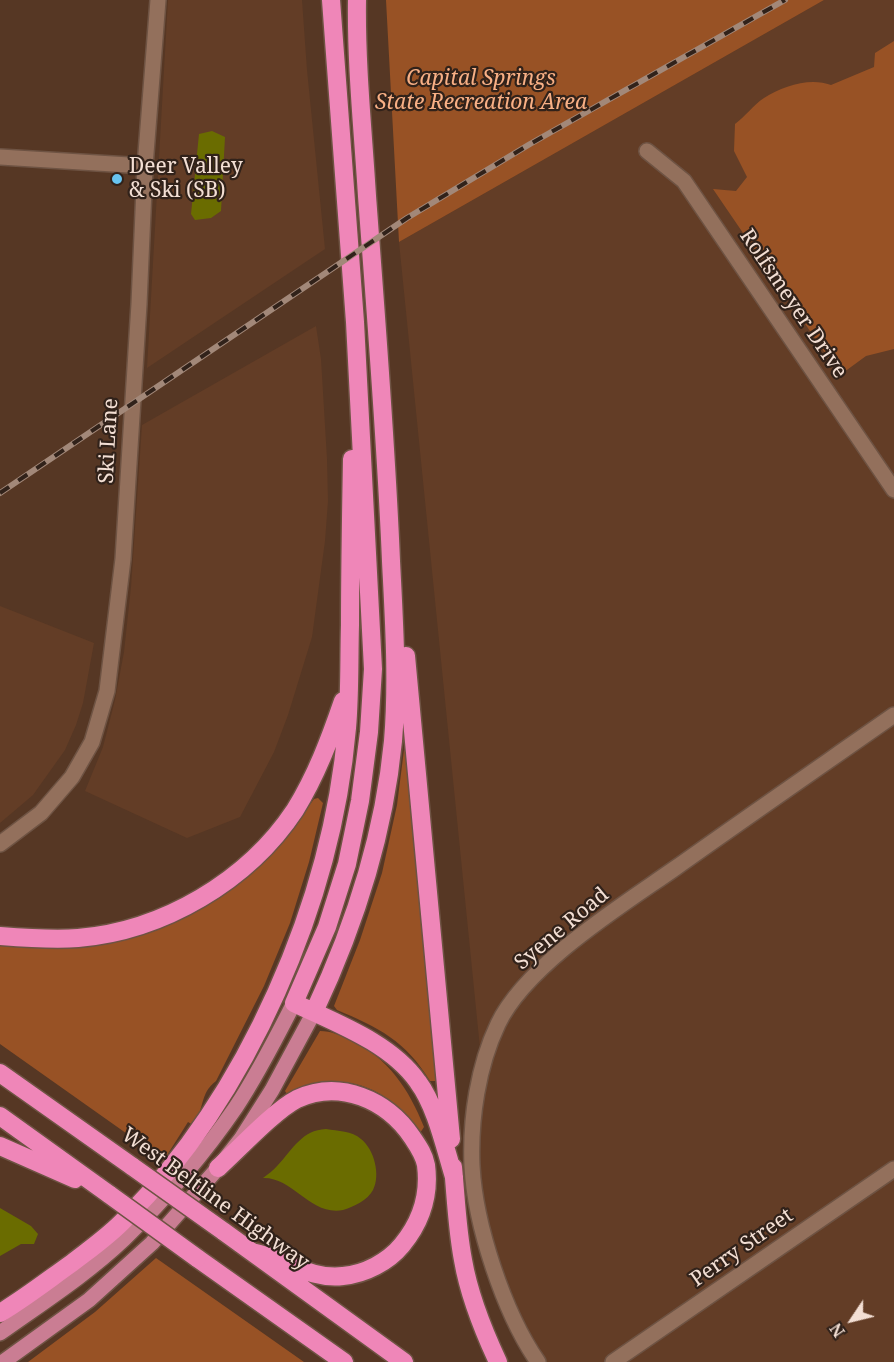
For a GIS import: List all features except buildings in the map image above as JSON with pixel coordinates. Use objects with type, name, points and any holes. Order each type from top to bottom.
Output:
[{"type":"highway","points":[[331,0],[355,322],[373,669],[369,732],[360,801],[347,864],[327,927],[294,1003],[380,1046],[402,1063],[414,1076],[436,1120],[454,1177]]},
{"type":"highway","points":[[314,1012],[333,972],[367,873],[382,813],[393,743],[396,685],[389,507],[362,122],[357,0]]},
{"type":"highway","points":[[0,1313],[56,1275],[124,1221],[175,1164],[220,1101],[283,977],[307,914],[324,859],[347,728],[355,322]]},
{"type":"highway","points":[[389,507],[413,721],[434,974],[459,1230],[465,1272],[478,1315],[498,1362]]},
{"type":"highway","points":[[0,936],[78,938],[115,932],[176,911],[202,897],[255,856],[277,833],[294,810],[312,780],[349,683]]},
{"type":"highway","name":"West Beltline Highway","points":[[0,1073],[404,1362]]},
{"type":"highway","points":[[218,1168],[297,1099],[322,1092],[344,1091],[372,1100],[404,1124],[421,1150],[426,1165],[426,1196],[422,1216],[415,1230],[385,1261],[351,1275],[331,1277],[311,1274],[252,1252]]},
{"type":"highway","points":[[0,1116],[344,1362]]},
{"type":"highway","points":[[0,1146],[110,1195]]},
{"type":"main road","points":[[0,1333],[86,1271],[123,1239],[186,1172],[236,1106],[270,1050],[294,1003]]},
{"type":"main road","points":[[3,1362],[62,1322],[132,1263],[218,1168],[241,1139],[272,1090],[314,1012]]},
{"type":"street","name":"Ski Lane","points":[[0,844],[41,813],[72,777],[92,742],[107,691],[123,559],[145,166],[158,0]]},
{"type":"street","name":"Rolfsmeyer Drive","points":[[646,151],[684,181],[894,490]]},
{"type":"street","points":[[0,157],[145,166]]},
{"type":"street","name":"Syene Road","points":[[538,1362],[508,1305],[488,1255],[472,1166],[474,1115],[480,1079],[498,1023],[531,980],[592,927],[894,716]]},
{"type":"street","name":"Perry Street","points":[[613,1362],[894,1169]]},
{"type":"shaded area","points":[[168,0],[302,0],[325,249],[147,368]]},
{"type":"shaded area","points":[[824,0],[894,0],[894,1362],[538,1362],[508,1304],[472,1166],[482,1068],[399,242]]},
{"type":"shaded area","points":[[212,131],[225,137],[221,211],[211,218],[195,220],[191,214],[199,134]]},
{"type":"shaded area","points":[[316,326],[321,359],[328,501],[312,637],[274,752],[240,817],[187,838],[85,791],[103,747],[124,652],[131,587],[142,425]]},
{"type":"shaded area","points":[[0,606],[94,643],[83,703],[65,750],[33,795],[0,823]]},
{"type":"shaded area","points":[[326,1129],[357,1136],[366,1143],[375,1163],[376,1177],[371,1194],[360,1203],[343,1210],[321,1207],[284,1183],[263,1178],[275,1169],[304,1137]]},
{"type":"shaded area","points":[[0,1208],[31,1226],[38,1234],[34,1244],[21,1244],[0,1256]]},
{"type":"green space","name":"Capital Springs State Recreation Area","points":[[386,0],[824,0],[399,242]]},
{"type":"green space","points":[[894,41],[894,349],[866,356],[840,375],[713,189],[736,191],[747,177],[734,151],[735,124],[760,101],[797,84],[814,82],[831,85],[874,67],[875,53]]},
{"type":"green space","points":[[404,750],[407,752],[437,1081],[430,1081],[401,1045],[378,1029],[337,1010],[334,1006],[360,940],[382,873],[397,805]]},
{"type":"green space","points":[[318,798],[323,803],[309,862],[290,923],[264,986],[216,1081],[204,1096],[197,1119],[193,1125],[188,1122],[164,1160],[0,1044],[0,945],[78,947],[104,944],[155,931],[179,920],[203,908],[246,878],[272,853],[314,799]]},
{"type":"green space","points":[[320,1031],[351,1040],[364,1047],[386,1065],[404,1088],[418,1113],[424,1127],[420,1133],[388,1099],[361,1085],[330,1082],[287,1094],[285,1091]]},
{"type":"green space","points":[[156,1258],[304,1362],[28,1362],[95,1312]]},
{"type":"railway","points":[[0,493],[407,218],[530,144],[785,0]]},
{"type":"place","name":"Deer Valley & Ski (SB)","points":[[117,179]]}]
